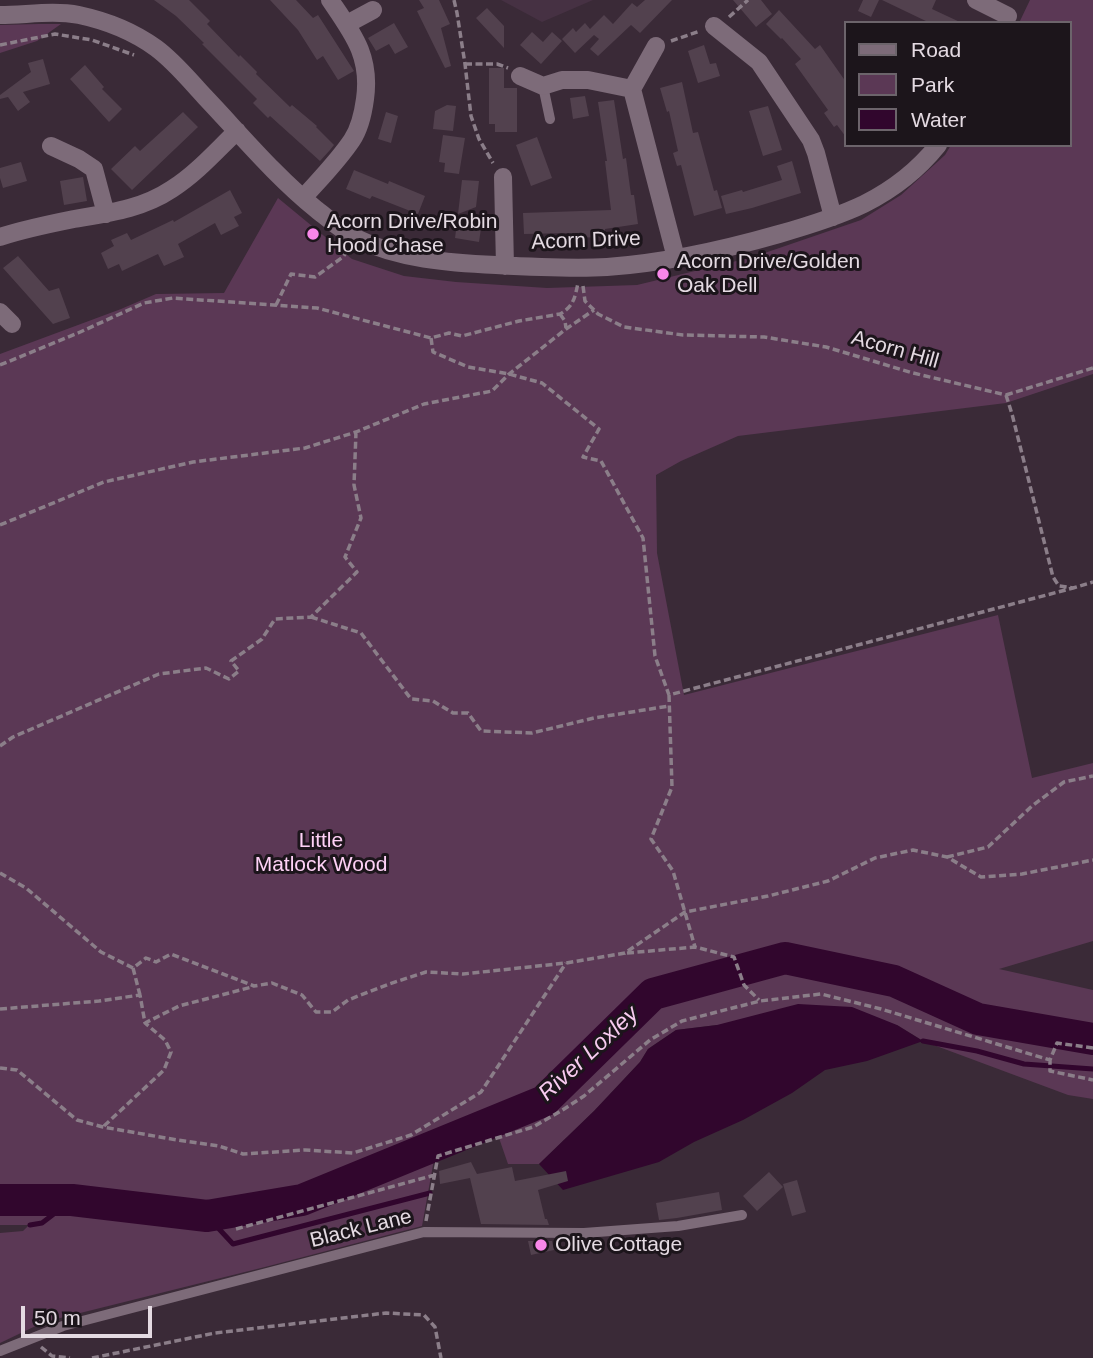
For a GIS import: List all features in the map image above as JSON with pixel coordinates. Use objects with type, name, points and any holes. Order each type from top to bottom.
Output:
[{"type":"street","points":[[303,198],[354,138],[363,115],[366,66],[356,40],[330,0]]},
{"type":"street","points":[[976,0],[1009,13]]},
{"type":"street","name":"Acorn Drive","points":[[0,15],[64,12],[80,7],[98,19],[120,27],[157,49],[178,67],[303,198],[355,237],[407,255],[470,264],[607,267],[676,258],[743,244],[798,229],[864,204],[888,190],[924,162],[936,147]]},
{"type":"street","points":[[347,24],[373,10]]},
{"type":"street","points":[[714,26],[759,62],[811,141],[832,217]]},
{"type":"street","points":[[656,46],[632,89],[676,258]]},
{"type":"street","points":[[520,76],[543,86],[562,80],[588,79],[632,89]]},
{"type":"street","points":[[0,237],[106,215],[146,203],[171,190],[192,174],[237,131]]},
{"type":"street","points":[[51,146],[94,169],[106,215]]},
{"type":"street","points":[[503,177],[505,266]]},
{"type":"lane","points":[[543,86],[550,119]]},
{"type":"lane","name":"Black Lane","points":[[0,1351],[63,1326],[424,1232],[584,1233],[678,1226],[742,1215]]},
{"type":"path","points":[[454,0],[471,116],[479,139],[503,177]]},
{"type":"path","points":[[0,45],[55,34],[92,40],[137,57]]},
{"type":"path","points":[[465,64],[497,64],[520,76]]},
{"type":"path","points":[[276,305],[291,274],[315,277],[344,257],[355,237]]},
{"type":"path","points":[[0,525],[104,482],[193,462],[305,448],[356,432],[424,404],[492,391],[566,328],[594,310],[585,301],[580,267]]},
{"type":"path","points":[[0,365],[145,303],[173,298],[317,308],[431,338],[449,333],[462,336],[519,321],[560,314],[565,312],[575,299]]},
{"type":"path","name":"Acorn Hill","points":[[594,310],[624,327],[683,335],[764,337],[826,347],[914,373],[1006,395]]},
{"type":"path","points":[[560,314],[566,328]]},
{"type":"path","points":[[431,338],[433,352],[468,367],[542,383],[599,429],[583,457],[601,461],[643,538],[655,656],[669,695],[672,787],[651,839],[673,871],[695,947]]},
{"type":"path","points":[[1073,587],[1059,586],[1053,577],[1006,395],[1093,368]]},
{"type":"path","points":[[311,617],[357,572],[345,557],[361,518],[354,485],[356,432]]},
{"type":"path","points":[[669,695],[1093,582]]},
{"type":"path","points":[[0,746],[13,737],[159,674],[206,668],[229,679],[239,671],[232,661],[262,639],[275,619],[311,617],[361,633],[411,699],[433,701],[453,713],[468,713],[481,731],[532,733],[594,718],[669,706]]},
{"type":"path","points":[[947,858],[988,847],[1032,806],[1064,782],[1093,776]]},
{"type":"path","points":[[625,953],[685,912],[828,881],[875,858],[913,850],[947,858],[981,877],[1022,874],[1093,860]]},
{"type":"path","points":[[0,873],[26,888],[101,952],[133,968]]},
{"type":"path","points":[[145,1023],[179,1006],[272,983],[302,995],[316,1012],[332,1012],[348,1000],[426,972],[463,974],[566,963],[625,953],[695,947],[734,957],[744,985],[760,1001]]},
{"type":"path","points":[[133,968],[146,958],[156,962],[171,954],[254,986]]},
{"type":"path","points":[[0,1068],[17,1070],[77,1119],[103,1127],[219,1146],[243,1154],[305,1150],[353,1153],[411,1135],[481,1092],[566,963]]},
{"type":"path","points":[[103,1127],[164,1070],[172,1052],[165,1040],[145,1023],[133,968]]},
{"type":"path","points":[[424,1232],[438,1156],[533,1127],[584,1096],[650,1040],[682,1021],[760,1001],[821,994],[881,1009],[1050,1060]]},
{"type":"path","points":[[0,1009],[139,995]]},
{"type":"path","points":[[1093,1048],[1057,1043],[1049,1071],[1093,1080]]},
{"type":"path","points":[[236,1229],[435,1175]]},
{"type":"path","points":[[92,1358],[215,1333],[386,1313],[424,1315],[435,1327],[441,1358]]},
{"type":"path","points":[[34,1336],[42,1350],[52,1356],[70,1358]]},
{"type":"shaded area","points":[[501,0],[593,0],[542,22]]},
{"type":"green space","name":"Little Matlock Wood","points":[[1030,0],[1093,0],[1093,374],[1006,403],[738,436],[656,475],[657,553],[684,695],[998,615],[1032,778],[1093,763],[1093,941],[999,969],[1093,990],[1093,1099],[1068,1095],[923,1041],[897,1025],[717,1025],[676,1030],[648,1049],[640,1062],[594,1111],[539,1164],[508,1164],[498,1135],[435,1154],[422,1226],[44,1322],[0,1343],[0,1233],[23,1231],[29,1225],[0,1225],[0,354],[156,294],[224,293],[278,198],[352,259],[404,276],[547,288],[637,285],[753,257],[861,220],[901,195],[945,155],[950,147],[1072,147],[1072,21],[1020,21]]},
{"type":"green space","points":[[61,24],[37,41],[0,53],[0,25]]},
{"type":"water","points":[[798,1004],[852,1007],[897,1025],[923,1041],[867,1061],[825,1070],[792,1093],[659,1162],[563,1190],[539,1164],[594,1111],[640,1062],[648,1049],[676,1030],[717,1025]]},
{"type":"building","points":[[154,0],[189,0],[210,21],[207,24],[257,72],[256,74],[290,107],[292,105],[317,126],[334,145],[320,161],[270,116],[268,118],[253,103],[257,99],[202,44],[204,43],[176,16]]},
{"type":"building","points":[[270,0],[296,0],[313,18],[318,15],[354,71],[338,80],[323,56],[317,60],[298,30]]},
{"type":"building","points":[[419,0],[439,0],[450,24],[441,28],[451,66],[445,68],[417,11],[424,8]]},
{"type":"building","points":[[645,0],[672,0],[640,33],[631,25],[598,56],[590,49],[599,39],[594,35],[575,53],[562,39],[573,28],[576,32],[585,23],[590,29],[604,15],[613,24],[632,3],[637,7]]},
{"type":"building","points":[[733,0],[761,0],[772,14],[756,27]]},
{"type":"building","points":[[863,0],[879,0],[871,17],[858,11]]},
{"type":"building","points":[[882,0],[936,0],[932,9],[958,21],[926,21]]},
{"type":"building","points":[[487,8],[504,26],[504,48],[476,18]]},
{"type":"building","points":[[779,10],[815,49],[820,45],[844,79],[844,134],[837,125],[834,127],[824,113],[828,110],[795,64],[801,59],[766,24]]},
{"type":"building","points":[[394,23],[408,47],[395,54],[389,44],[376,51],[368,38]]},
{"type":"building","points":[[532,32],[543,42],[552,32],[562,41],[541,64],[520,45]]},
{"type":"building","points":[[704,45],[710,64],[716,63],[720,76],[698,83],[688,51]]},
{"type":"building","points":[[43,59],[50,84],[23,92],[30,102],[18,111],[8,97],[0,99],[0,95],[31,72],[28,63]]},
{"type":"building","points":[[85,65],[104,87],[102,89],[122,109],[109,122],[70,79]]},
{"type":"building","points":[[489,68],[504,68],[504,88],[517,88],[517,132],[495,132],[495,124],[489,124]]},
{"type":"building","points":[[682,82],[693,133],[698,132],[714,191],[717,190],[722,208],[694,216],[681,165],[677,166],[673,153],[678,151],[669,111],[667,112],[660,88]]},
{"type":"building","points":[[585,96],[589,116],[573,119],[570,98]]},
{"type":"building","points":[[614,100],[623,159],[626,158],[638,224],[605,229],[605,237],[569,238],[569,233],[524,234],[523,213],[611,210],[598,102]]},
{"type":"building","points":[[447,105],[456,106],[453,131],[433,129],[435,111]]},
{"type":"building","points":[[768,106],[782,150],[763,156],[749,111]]},
{"type":"building","points":[[183,112],[198,127],[132,190],[111,169],[135,146],[140,151]]},
{"type":"building","points":[[386,112],[398,116],[391,143],[378,139]]},
{"type":"building","points":[[443,135],[465,138],[459,174],[444,172],[445,163],[439,162]]},
{"type":"building","points":[[537,137],[552,178],[531,186],[516,145]]},
{"type":"building","points":[[792,161],[801,193],[726,214],[721,196],[782,180],[777,166]]},
{"type":"building","points":[[21,162],[27,181],[3,188],[0,168]]},
{"type":"building","points":[[354,170],[425,196],[418,214],[346,189]]},
{"type":"building","points":[[83,177],[87,201],[64,205],[60,181]]},
{"type":"building","points":[[462,180],[479,181],[476,207],[458,214]]},
{"type":"building","points":[[230,190],[242,213],[234,217],[239,226],[221,235],[215,223],[178,244],[184,257],[164,266],[158,254],[122,271],[119,264],[108,269],[101,253],[114,246],[111,240],[127,233],[131,240],[173,220],[174,222]]},
{"type":"building","points":[[458,215],[483,215],[479,242],[455,238]]},
{"type":"building","points":[[18,256],[49,291],[59,288],[70,318],[53,324],[3,268]]},
{"type":"building","points":[[471,1162],[477,1174],[512,1167],[515,1181],[566,1171],[568,1181],[538,1190],[549,1225],[481,1224],[470,1178],[440,1184],[439,1171]]},
{"type":"building","points":[[769,1172],[783,1187],[757,1211],[743,1196]]},
{"type":"building","points":[[797,1180],[806,1212],[792,1216],[783,1184]]},
{"type":"building","points":[[719,1192],[722,1210],[659,1220],[656,1203]]},
{"type":"building","name":"Olive Cottage","points":[[528,1241],[552,1241],[554,1250],[531,1255]]},
{"type":"waterway","name":"River Loxley","points":[[0,1200],[72,1200],[207,1216],[302,1200],[544,1101],[653,994],[785,958],[894,981],[978,1019],[1093,1039]]},
{"type":"waterway","points":[[923,1041],[977,1051],[1024,1064],[1093,1069]]},
{"type":"waterway","points":[[207,1216],[233,1244],[430,1193]]},
{"type":"waterway","points":[[30,1225],[42,1223],[72,1200]]},
{"type":"place","name":"Acorn Drive/Robin Hood Chase","points":[[313,234]]},
{"type":"place","name":"Acorn Drive/Golden Oak Dell","points":[[663,274]]},
{"type":"place","name":"Olive Cottage","points":[[541,1245]]}]
